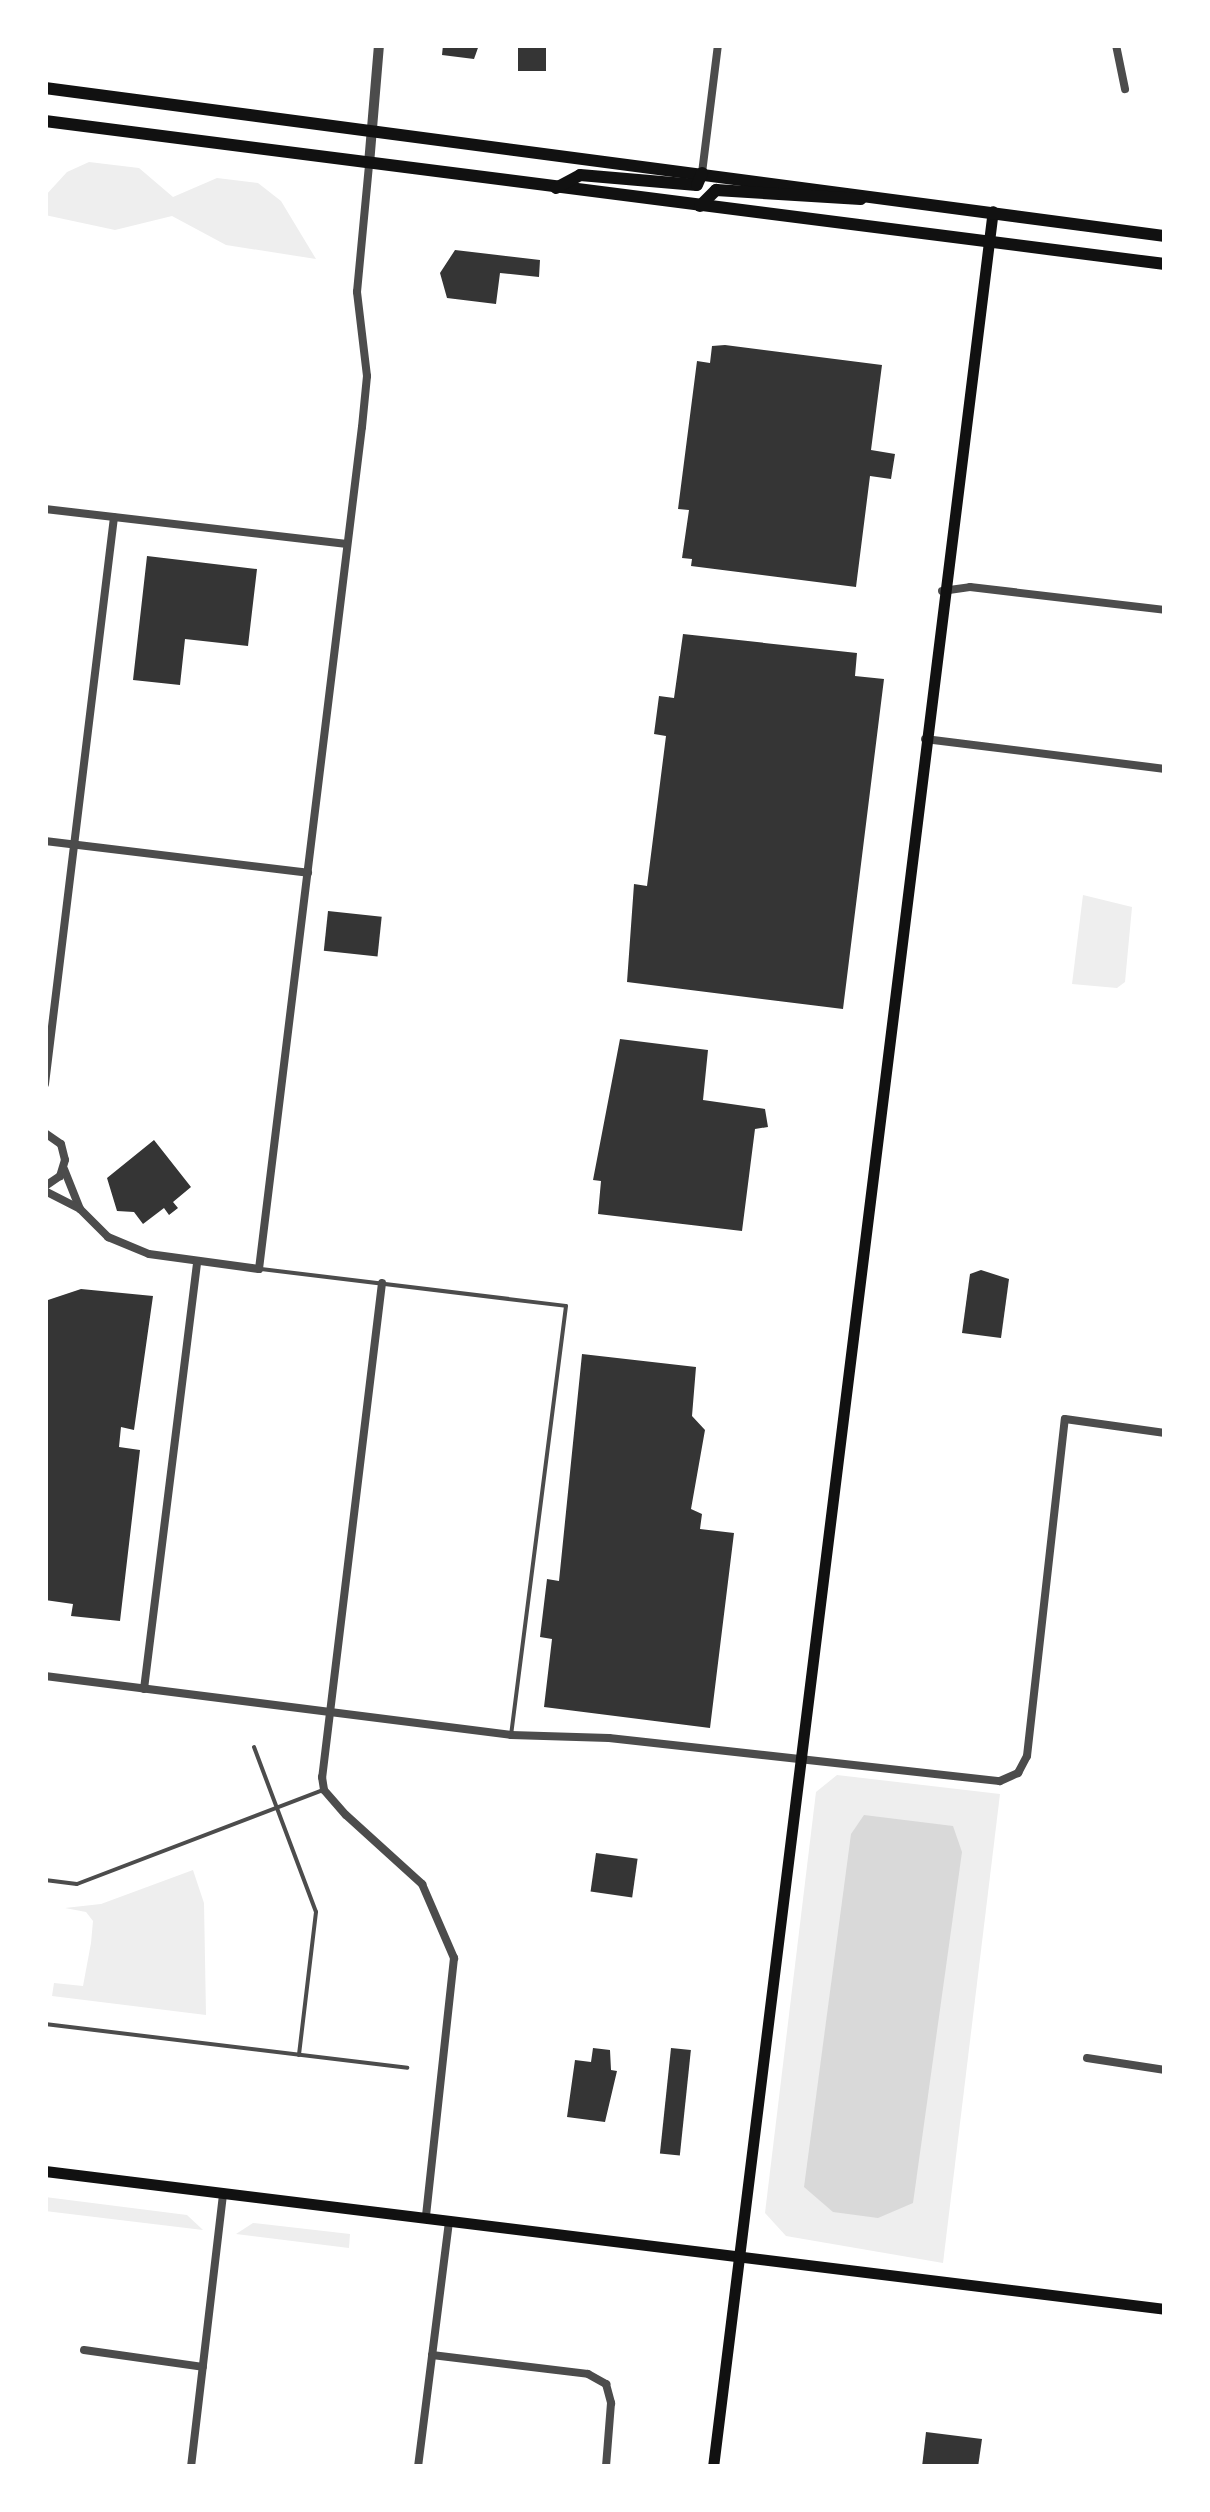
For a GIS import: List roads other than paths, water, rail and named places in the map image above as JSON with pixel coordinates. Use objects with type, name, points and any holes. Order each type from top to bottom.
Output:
[{"type":"main road","points":[[45,88],[898,197],[1165,236]]},
{"type":"main road","points":[[45,121],[1165,264]]},
{"type":"main road","points":[[556,188],[580,175],[694,185],[702,173]]},
{"type":"main road","points":[[700,206],[716,190],[823,201],[898,197]]},
{"type":"main road","points":[[713,2467],[737,2254],[804,1759],[942,590],[993,211]]},
{"type":"main road","points":[[45,2172],[1165,2309]]},
{"type":"street","points":[[64,1168],[45,1188],[80,1209],[127,1246],[259,1269],[366,376],[357,292],[379,45]]},
{"type":"street","points":[[702,173],[718,45]]},
{"type":"street","points":[[1116,45],[1124,88]]},
{"type":"street","points":[[45,509],[348,544]]},
{"type":"street","points":[[45,1084],[114,517]]},
{"type":"street","points":[[942,590],[970,586],[1165,610]]},
{"type":"street","points":[[924,740],[1165,768]]},
{"type":"street","points":[[45,841],[308,872]]},
{"type":"street","points":[[45,1133],[61,1144],[64,1168],[80,1209]]},
{"type":"street","points":[[144,1689],[196,1261]]},
{"type":"street","points":[[382,1283],[324,1790],[422,1884],[454,1958],[426,2218]]},
{"type":"street","points":[[45,1676],[511,1736],[609,1738],[1000,1781],[1018,1773],[1027,1756],[1065,1420],[1165,1433]]},
{"type":"street","points":[[1087,2058],[1165,2070]]},
{"type":"street","points":[[190,2467],[223,2194]]},
{"type":"street","points":[[418,2467],[449,2220]]},
{"type":"street","points":[[84,2350],[203,2368]]},
{"type":"street","points":[[432,2355],[588,2374],[606,2384],[612,2404],[606,2467]]},
{"type":"lane","points":[[259,1269],[566,1306],[511,1736]]},
{"type":"lane","points":[[254,1746],[316,1912],[299,2055]]},
{"type":"lane","points":[[45,1880],[76,1884],[324,1790]]},
{"type":"lane","points":[[45,2024],[407,2068]]}]
